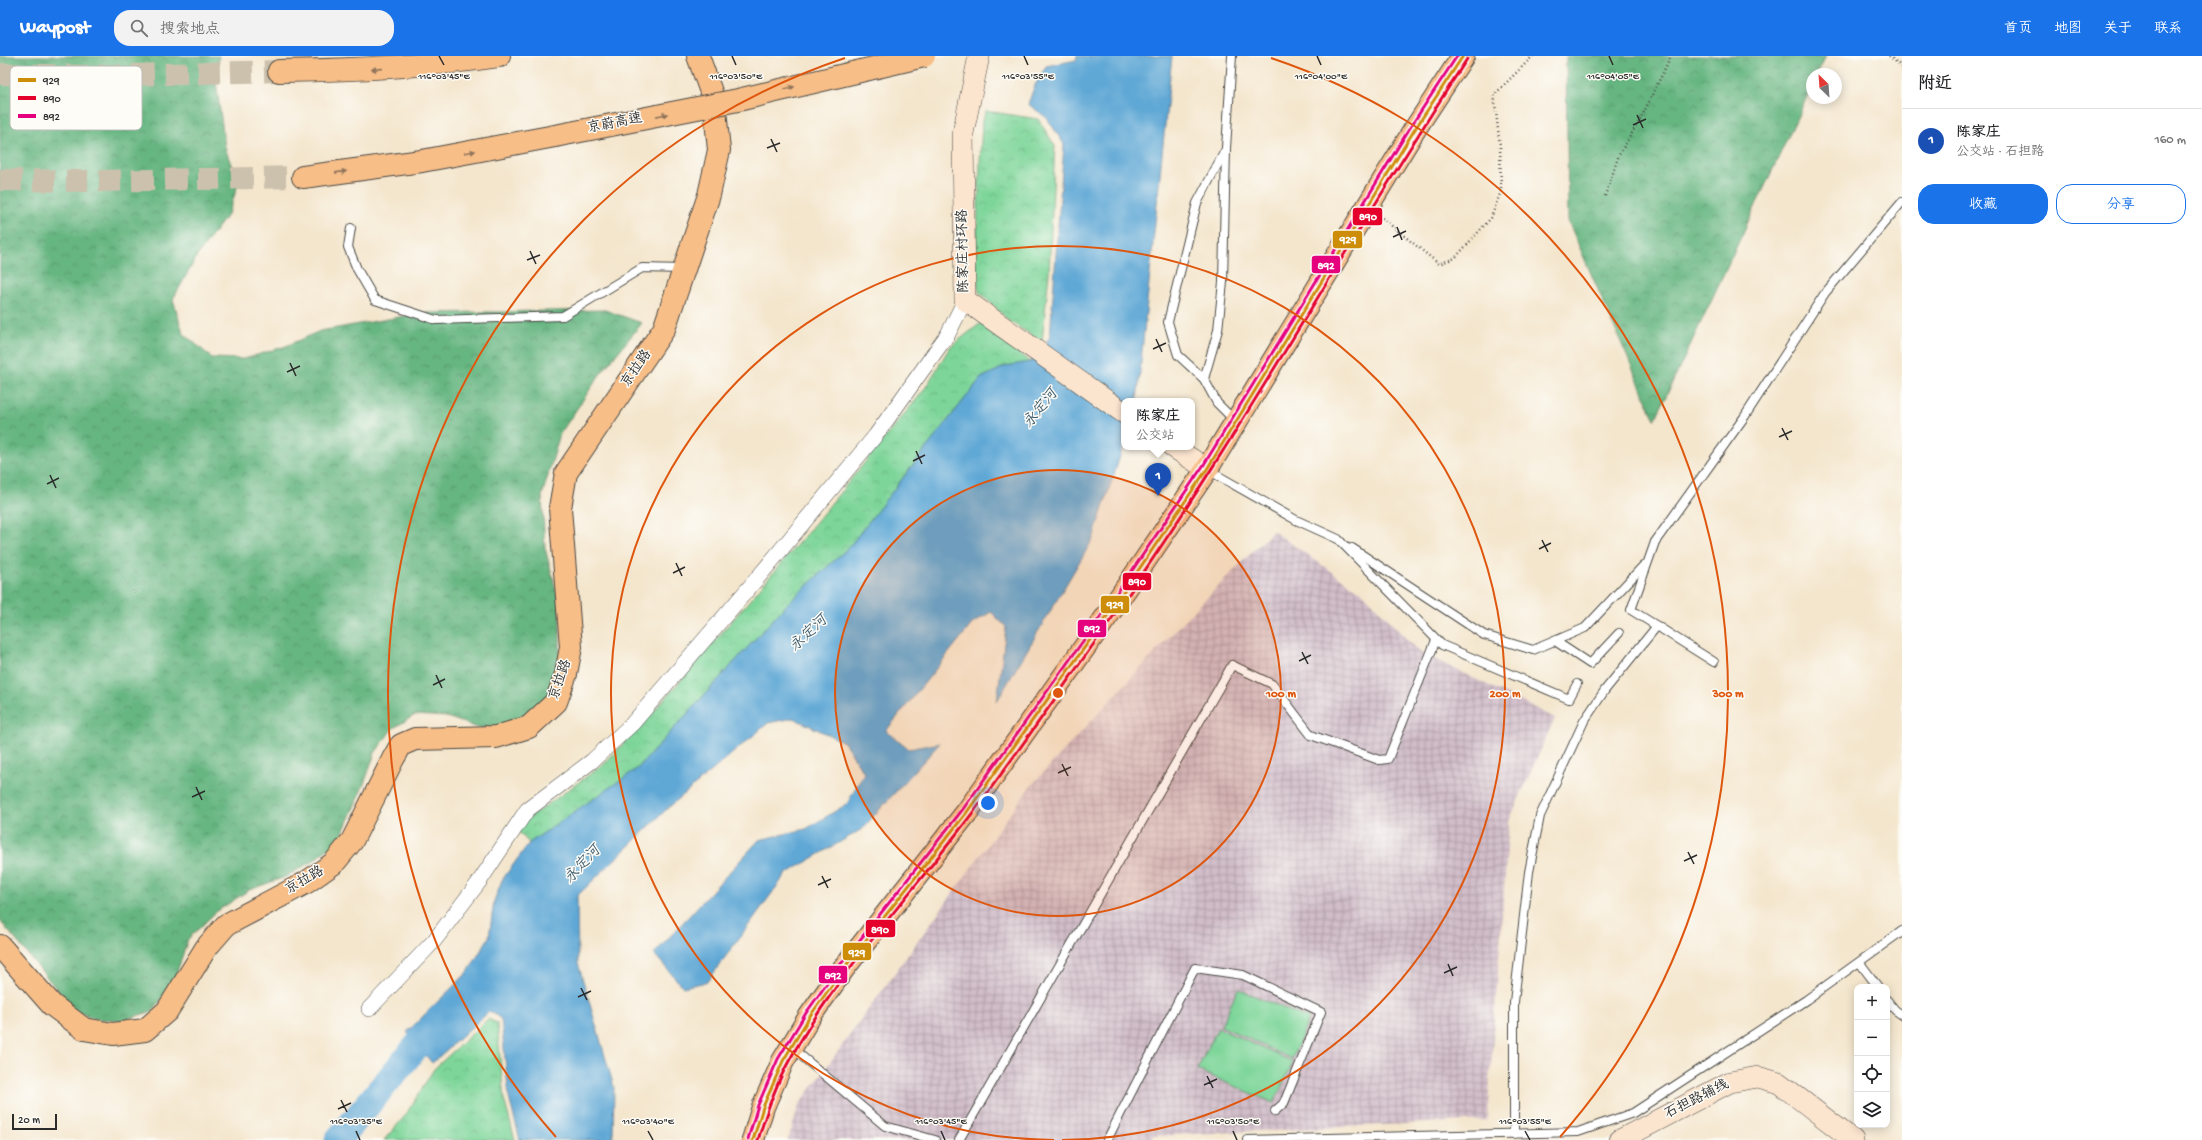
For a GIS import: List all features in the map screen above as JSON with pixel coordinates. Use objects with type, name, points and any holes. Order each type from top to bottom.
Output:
[{"type":"main road","points":[[279,71],[366,70],[438,65],[499,56]]},
{"type":"main road","name":"京拉路","points":[[0,946],[52,1005],[84,1029],[113,1034],[145,1030],[167,1011],[206,948],[226,925],[307,882],[334,863],[352,840],[401,745],[415,739],[496,737],[529,727],[556,702],[566,674],[571,647],[560,508],[566,473],[664,329],[709,195],[719,150],[714,100],[698,56]]},
{"type":"main road","name":"京蔚高速","points":[[303,177],[422,161],[555,136],[738,100],[924,56]]},
{"type":"main road","points":[[753,1140],[763,1107],[783,1061],[810,1016],[844,968],[972,806],[1112,609],[1207,469],[1367,206],[1463,56]]},
{"type":"street","name":"陈家庄村环路","points":[[979,56],[963,133],[965,300],[1121,411]]},
{"type":"street","points":[[369,1009],[434,941],[479,882],[527,810],[592,761],[632,724],[755,581],[876,435],[948,334],[965,300]]},
{"type":"street","points":[[1178,450],[1207,469]]},
{"type":"street","name":"石担路辅线","points":[[1620,1140],[1730,1082],[1758,1077],[1779,1083],[1853,1140]]},
{"type":"lane","points":[[1204,379],[1218,330],[1223,282],[1226,148],[1232,56]]},
{"type":"lane","points":[[1226,148],[1197,204],[1168,322],[1178,355],[1204,379],[1217,404],[1236,422]]},
{"type":"lane","points":[[1714,662],[1631,610],[1646,563],[1655,542],[1745,416],[1825,293],[1902,202]]},
{"type":"lane","points":[[351,228],[348,247],[357,269],[375,300],[436,320],[563,316],[642,268],[684,269]]},
{"type":"lane","points":[[1207,469],[1296,520],[1338,539],[1484,635],[1533,650],[1585,628],[1646,563]]},
{"type":"lane","points":[[1338,539],[1442,646],[1569,700],[1577,684]]},
{"type":"lane","points":[[1514,1134],[1514,1002],[1529,872],[1540,816],[1584,721],[1605,690],[1657,626]]},
{"type":"lane","points":[[1555,641],[1590,664],[1619,633]]},
{"type":"lane","points":[[958,1140],[1232,665],[1272,684],[1311,735],[1379,760],[1388,759],[1436,640]]},
{"type":"lane","points":[[1247,1140],[1578,1132],[1633,1113],[1860,963],[1902,931]]},
{"type":"lane","points":[[1860,963],[1876,984]]},
{"type":"lane","points":[[1107,1140],[1195,968],[1243,975],[1321,1012],[1284,1103],[1275,1111]]},
{"type":"lane","points":[[1890,1004],[1902,1015]]},
{"type":"lane","points":[[791,1047],[885,1126],[930,1140]]},
{"type":"path","points":[[1367,206],[1439,264],[1455,258],[1491,218],[1500,192],[1500,146],[1494,95],[1533,56]]},
{"type":"path","points":[[1605,196],[1619,155],[1641,118],[1672,56]]},
{"type":"path","points":[[1889,56],[1902,67]]},
{"type":"shaded area","points":[[1273,531],[1364,594],[1418,651],[1555,718],[1509,821],[1487,1120],[1152,1136],[1151,1140],[788,1140],[799,1105],[1029,788],[1186,619]]},
{"type":"green space","points":[[0,56],[219,56],[216,81],[225,147],[238,185],[228,214],[197,256],[173,299],[183,333],[212,358],[244,359],[286,346],[320,331],[422,313],[605,310],[642,323],[601,373],[560,434],[542,496],[545,548],[560,605],[560,655],[546,701],[513,726],[478,728],[447,717],[415,715],[392,729],[375,753],[364,784],[340,839],[313,861],[285,877],[249,890],[216,912],[188,939],[174,981],[153,1011],[123,1020],[95,1019],[74,1010],[0,921]]},
{"type":"green space","points":[[1566,56],[1826,56],[1820,68],[1806,68],[1806,99],[1655,420],[1568,221]]},
{"type":"green space","points":[[986,111],[1038,119],[1055,146],[1049,273],[1042,342],[1009,321],[979,292],[975,269],[982,121]]},
{"type":"green space","points":[[981,323],[1030,362],[1006,366],[981,378],[849,547],[788,603],[638,768],[529,843],[515,828],[604,764],[664,700],[802,539],[924,390],[950,347]]},
{"type":"green space","points":[[1238,989],[1309,1019],[1292,1059],[1221,1026]]},
{"type":"green space","points":[[488,1019],[497,1023],[504,1099],[515,1140],[384,1140],[405,1116],[434,1069]]},
{"type":"green space","points":[[1218,1028],[1293,1062],[1274,1103],[1197,1070]]},
{"type":"water","points":[[1077,56],[1172,56],[1137,398],[1121,398],[1122,450],[1093,539],[997,701],[1006,627],[991,612],[972,624],[886,731],[908,749],[940,743],[862,829],[786,874],[707,982],[683,987],[654,954],[759,840],[806,829],[847,804],[864,773],[844,742],[793,718],[768,723],[668,808],[577,896],[578,963],[614,1087],[613,1140],[520,1140],[509,1098],[501,1019],[490,1011],[432,1063],[407,1032],[468,972],[489,937],[494,901],[502,880],[529,843],[638,768],[788,603],[849,547],[981,378],[1006,366],[1030,362],[1050,337],[1064,144],[1047,118],[1028,104],[1035,85],[1046,66],[1076,60]]},
{"type":"waterway","name":"永定河","points":[[338,1140],[442,1016]]},
{"type":"tunnel","points":[[142,75],[279,71]]},
{"type":"tunnel","points":[[0,74],[10,74]]},
{"type":"tunnel","points":[[0,180],[100,181],[303,177]]},
{"type":"transit line","name":"892","points":[[748,1139],[758,1105],[778,1059],[806,1013],[840,965],[963,809],[1108,606],[1203,466],[1411,126],[1457,56]]},
{"type":"transit line","name":"929","points":[[753,1140],[763,1107],[783,1061],[810,1016],[844,968],[967,812],[1112,609],[1207,469],[1415,129],[1463,56]]},
{"type":"transit line","name":"890","points":[[758,1140],[779,1080],[808,1028],[852,965],[971,815],[1115,614],[1161,546],[1250,408],[1379,198],[1467,59]]},
{"type":"place","name":"陈家庄","points":[[1158,496]]}]
